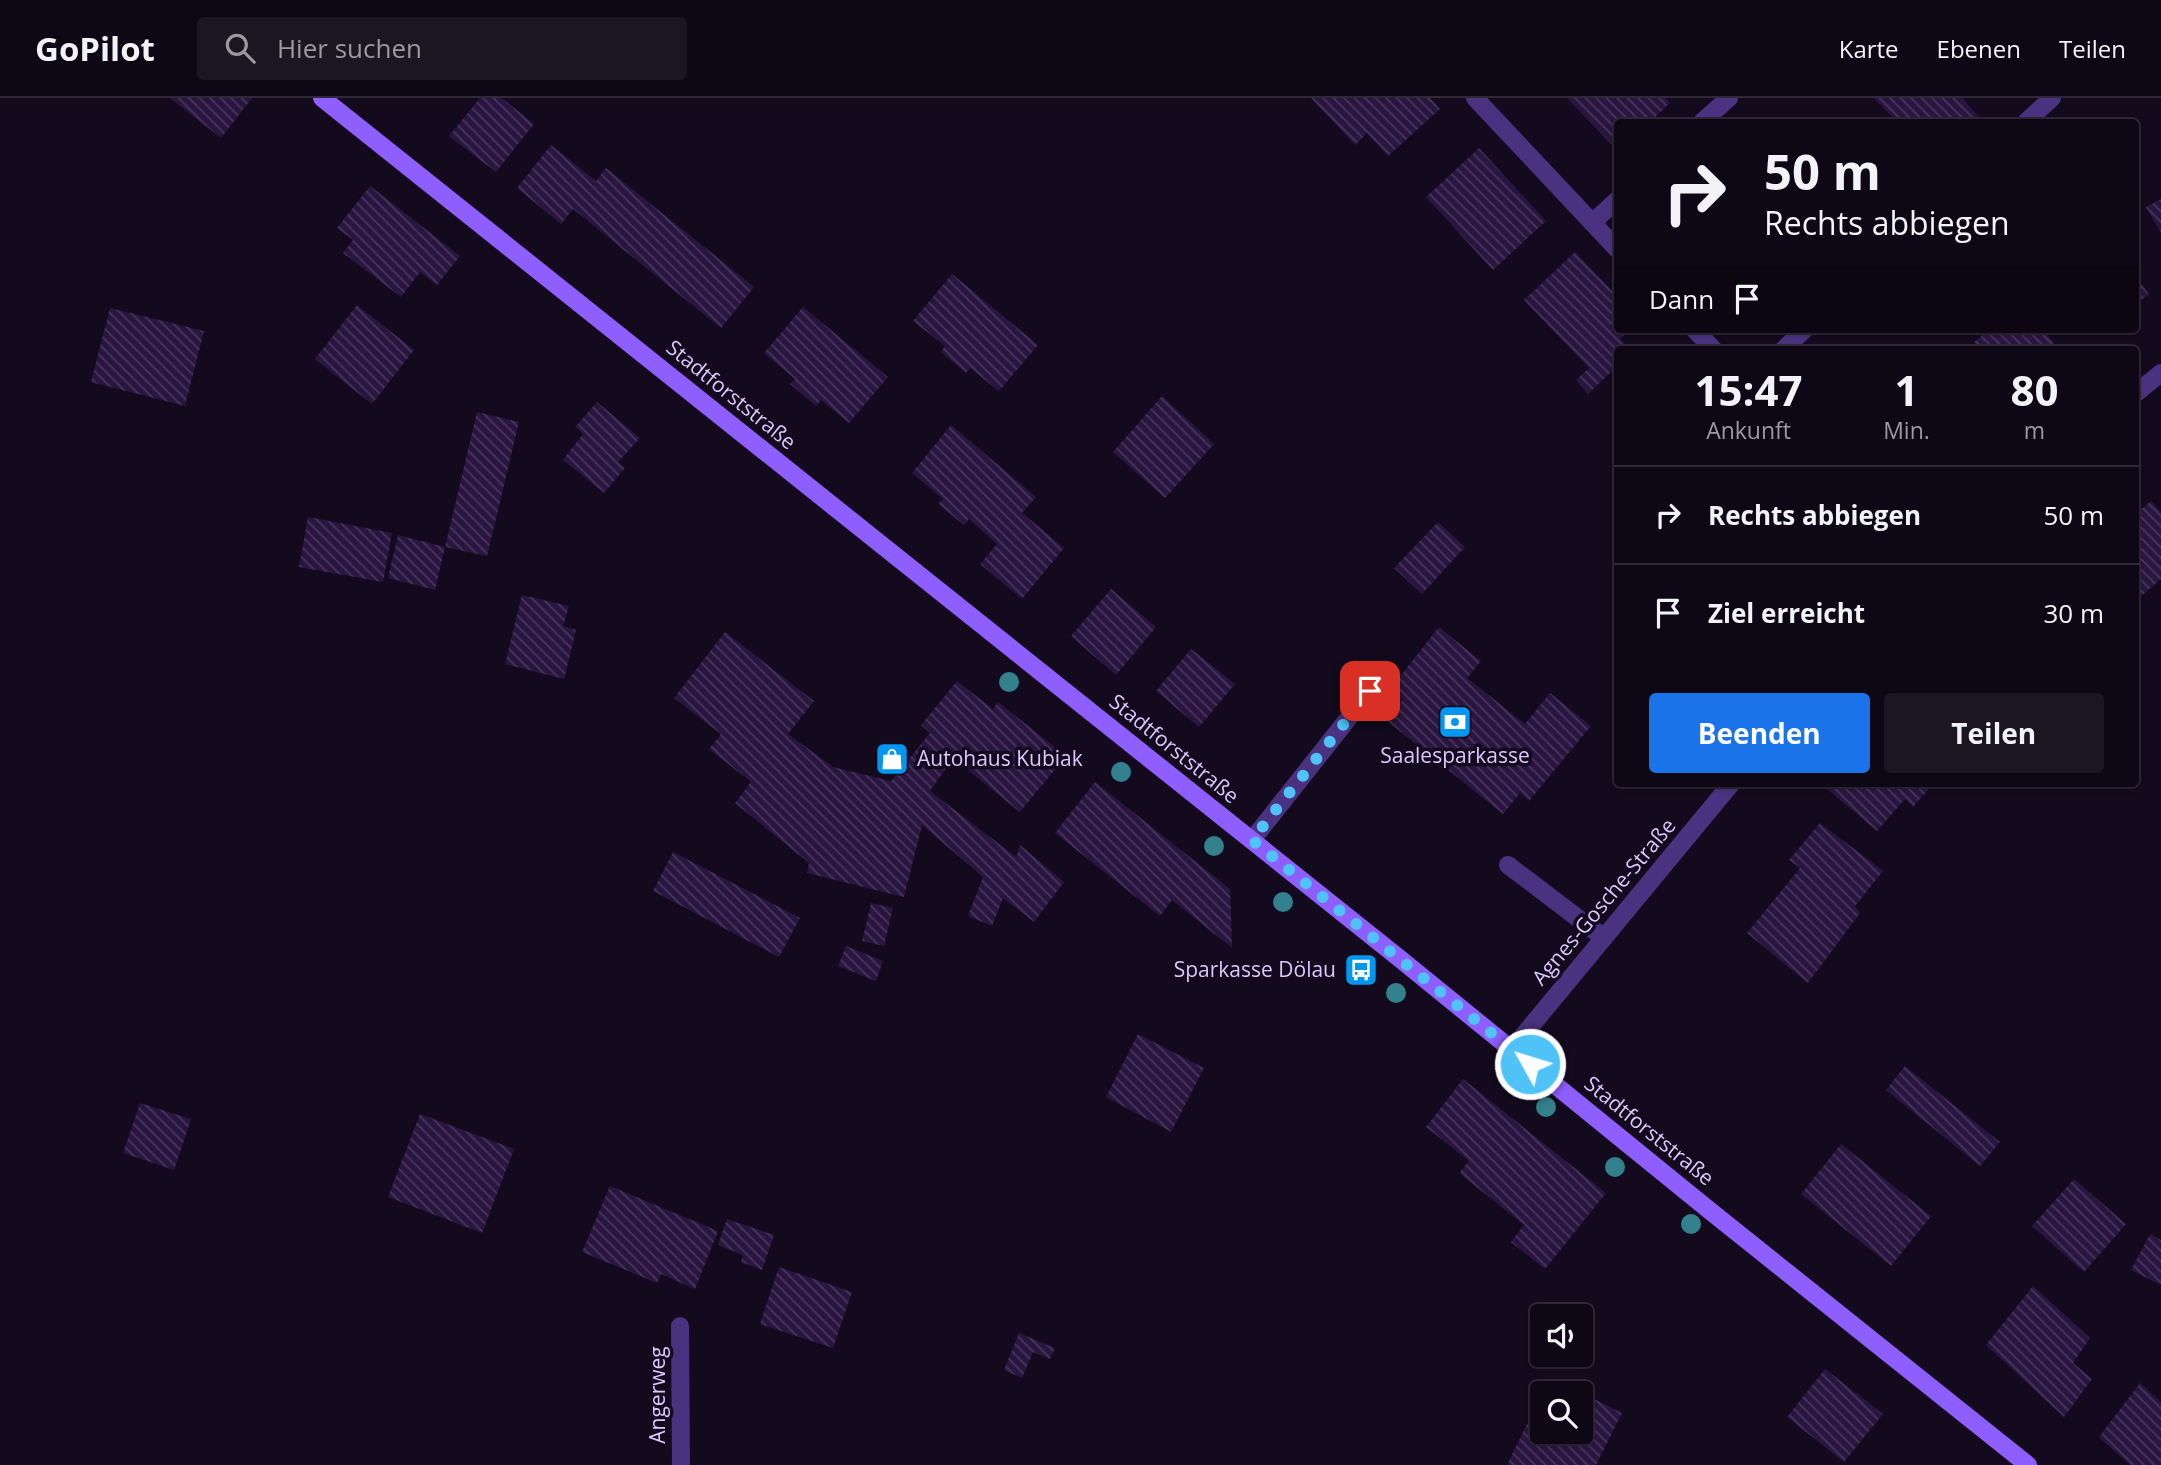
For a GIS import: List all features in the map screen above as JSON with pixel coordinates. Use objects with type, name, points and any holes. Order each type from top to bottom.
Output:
[{"type":"main road","name":"Stadtforststraße","points":[[322,98],[1252,840],[2028,1465]]},
{"type":"street","points":[[1475,98],[1614,246]]},
{"type":"street","points":[[1705,119],[1729,98]]},
{"type":"street","points":[[2028,119],[2052,98]]},
{"type":"street","points":[[1592,223],[1614,203]]},
{"type":"street","points":[[1698,333],[1710,346]]},
{"type":"street","points":[[1787,346],[1801,333]]},
{"type":"street","points":[[2139,391],[2161,373]]},
{"type":"street","points":[[1252,840],[1370,691]]},
{"type":"street","name":"Agnes-Gosche-Straße","points":[[1512,1049],[1729,787]]},
{"type":"street","points":[[1508,865],[1604,938]]},
{"type":"street","name":"Angerweg","points":[[680,1326],[681,1465]]},
{"type":"building","points":[[170,98],[252,98],[221,138]]},
{"type":"building","points":[[480,98],[502,98],[534,124],[496,172],[449,136]]},
{"type":"building","points":[[1311,98],[1430,98],[1440,109],[1388,156],[1367,133],[1355,145]]},
{"type":"building","points":[[1567,98],[1665,98],[1670,103],[1653,119],[1614,119],[1614,147]]},
{"type":"building","points":[[1874,98],[1962,98],[1981,119],[1894,119]]},
{"type":"building","points":[[551,145],[596,181],[606,168],[754,287],[721,328],[573,209],[561,224],[517,188]]},
{"type":"building","points":[[1479,148],[1546,221],[1493,270],[1426,197]]},
{"type":"building","points":[[370,186],[460,256],[437,285],[420,272],[401,297],[343,253],[353,240],[337,228]]},
{"type":"building","points":[[2161,199],[2161,233],[2146,207]]},
{"type":"building","points":[[1575,252],[1614,293],[1614,333],[1626,333],[1620,339],[1626,346],[1614,346],[1614,369],[1588,394],[1576,380],[1589,368],[1524,300]]},
{"type":"building","points":[[952,274],[1038,345],[999,391],[970,368],[966,373],[941,352],[945,346],[913,321]]},
{"type":"building","points":[[2139,281],[2149,294],[2139,302]]},
{"type":"building","points":[[357,305],[414,350],[372,404],[315,359]]},
{"type":"building","points":[[803,307],[888,377],[849,423],[821,400],[816,406],[790,384],[795,379],[764,353]]},
{"type":"building","points":[[110,308],[204,331],[185,406],[91,382]]},
{"type":"building","points":[[1985,333],[2046,333],[2056,346],[1977,346],[1974,342]]},
{"type":"building","points":[[1162,396],[1214,444],[1165,498],[1113,452]]},
{"type":"building","points":[[597,402],[640,438],[618,462],[625,468],[604,493],[563,460],[583,434],[575,427]]},
{"type":"building","points":[[477,412],[519,422],[487,556],[445,547]]},
{"type":"building","points":[[951,425],[1036,497],[1022,513],[1064,548],[1022,599],[980,564],[997,544],[969,519],[964,525],[938,504],[943,499],[912,473]]},
{"type":"building","points":[[2151,501],[2161,512],[2161,579],[2139,598],[2139,511]]},
{"type":"building","points":[[308,517],[392,533],[383,582],[299,567]]},
{"type":"building","points":[[1438,522],[1465,547],[1422,594],[1394,568]]},
{"type":"building","points":[[398,535],[445,547],[435,590],[388,578]]},
{"type":"building","points":[[1111,589],[1156,627],[1116,675],[1071,636]]},
{"type":"building","points":[[522,595],[569,606],[563,626],[576,630],[564,679],[505,664]]},
{"type":"building","name":"Saalesparkasse","points":[[1439,627],[1481,661],[1467,678],[1525,724],[1550,693],[1591,726],[1529,801],[1520,793],[1503,814],[1386,720],[1403,699],[1390,689]]},
{"type":"building","points":[[725,632],[814,701],[788,734],[833,767],[891,781],[930,733],[921,725],[957,681],[993,709],[998,702],[1066,756],[1020,812],[953,758],[930,791],[1016,857],[1020,845],[1064,882],[1034,922],[1003,898],[992,926],[968,916],[983,877],[922,825],[904,897],[807,873],[809,863],[735,803],[751,782],[709,749],[721,734],[674,698]]},
{"type":"building","points":[[1191,649],[1235,684],[1199,727],[1156,691]]},
{"type":"building","points":[[1095,782],[1230,889],[1232,948],[1172,900],[1160,916],[1055,833]]},
{"type":"building","points":[[1930,787],[1913,807],[1905,799],[1877,831],[1826,788]]},
{"type":"building","points":[[1820,823],[1883,871],[1855,906],[1860,913],[1808,983],[1747,933],[1800,868],[1789,860]]},
{"type":"building","points":[[673,852],[800,918],[779,957],[653,891]]},
{"type":"building","points":[[871,903],[893,908],[884,946],[862,941]]},
{"type":"building","points":[[846,946],[883,961],[876,981],[838,966]]},
{"type":"building","points":[[1138,1034],[1204,1068],[1171,1132],[1106,1097]]},
{"type":"building","points":[[1905,1066],[2000,1142],[1980,1166],[1886,1090]]},
{"type":"building","points":[[1463,1079],[1606,1193],[1545,1269],[1511,1242],[1524,1225],[1459,1173],[1469,1161],[1426,1127]]},
{"type":"building","points":[[140,1103],[191,1119],[174,1170],[123,1153]]},
{"type":"building","points":[[420,1114],[514,1149],[482,1233],[388,1197]]},
{"type":"building","points":[[1841,1144],[1931,1216],[1891,1266],[1801,1194]]},
{"type":"building","points":[[2074,1179],[2126,1224],[2084,1272],[2032,1226]]},
{"type":"building","points":[[610,1186],[718,1231],[695,1289],[661,1274],[657,1283],[582,1252]]},
{"type":"building","points":[[727,1219],[774,1235],[762,1270],[741,1262],[743,1255],[718,1245]]},
{"type":"building","points":[[2150,1234],[2161,1240],[2161,1285],[2131,1270]]},
{"type":"building","points":[[779,1267],[852,1292],[833,1348],[760,1324]]},
{"type":"building","points":[[2033,1286],[2090,1338],[2073,1363],[2092,1379],[2064,1417],[1986,1345]]},
{"type":"building","points":[[1019,1333],[1055,1348],[1050,1359],[1033,1352],[1022,1378],[1004,1370]]},
{"type":"building","points":[[1825,1369],[1883,1414],[1844,1462],[1787,1417]]},
{"type":"building","points":[[2140,1383],[2161,1402],[2161,1465],[2130,1465],[2099,1437]]},
{"type":"building","points":[[1593,1398],[1622,1413],[1596,1465],[1507,1465],[1527,1424],[1530,1426],[1530,1444],[1593,1444]]},
{"type":"place","name":"Saalesparkasse","points":[[1455,722]]},
{"type":"place","name":"Autohaus Kubiak","points":[[892,759]]},
{"type":"place","name":"Sparkasse Dölau","points":[[1361,970]]},
{"type":"route","points":[[1370,691],[1252,840],[1530,1064]]}]
